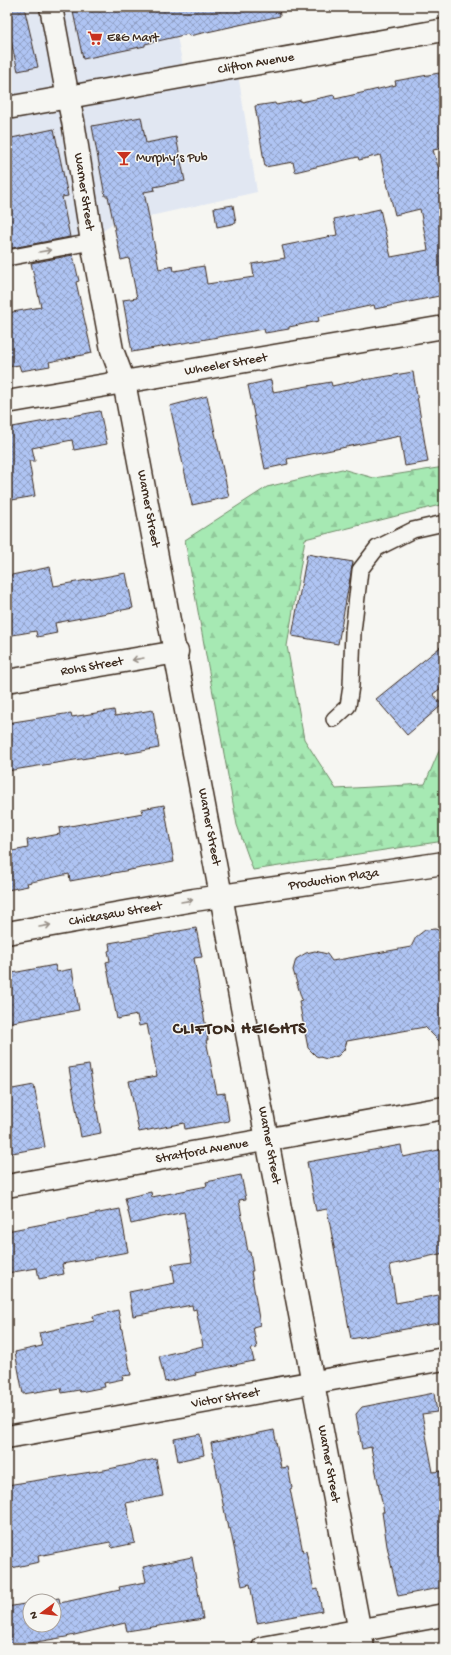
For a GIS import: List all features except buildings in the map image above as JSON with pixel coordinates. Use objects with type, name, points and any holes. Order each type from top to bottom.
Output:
[{"type":"street","name":"Warner Street","points":[[51,7],[73,121],[92,242],[112,350],[124,382],[224,895],[361,1639]]},
{"type":"street","name":"Clifton Avenue","points":[[7,108],[444,30]]},
{"type":"street","name":"Wheeler Street","points":[[7,402],[444,327]]},
{"type":"street","name":"Rohs Street","points":[[7,681],[177,652]]},
{"type":"street","name":"Production Plaza","points":[[224,895],[444,863]]},
{"type":"street","name":"Chickasaw Street","points":[[7,933],[224,895]]},
{"type":"street","name":"Stratford Avenue","points":[[7,1186],[444,1108]]},
{"type":"street","name":"Victor Street","points":[[7,1438],[444,1359]]},
{"type":"street","points":[[263,1648],[361,1639],[444,1615]]},
{"type":"lane","points":[[7,258],[92,242]]},
{"type":"lane","points":[[334,719],[348,706],[351,686],[353,632],[360,570],[377,548],[413,530],[444,523]]},
{"type":"shaded area","points":[[7,7],[171,7],[185,76],[237,68],[257,192],[110,225],[92,242],[7,258]]},
{"type":"green space","points":[[444,467],[444,504],[305,539],[287,646],[304,739],[336,789],[425,784],[444,739],[444,841],[253,870],[237,825],[185,540],[267,487],[342,469],[374,478]]},
{"type":"place","name":"E&G Mart","points":[[95,38]]},
{"type":"place","name":"Murphy’s Pub","points":[[124,158]]},
{"type":"district","name":"CLIFTON HEIGHTS","points":[[240,1030]]}]
